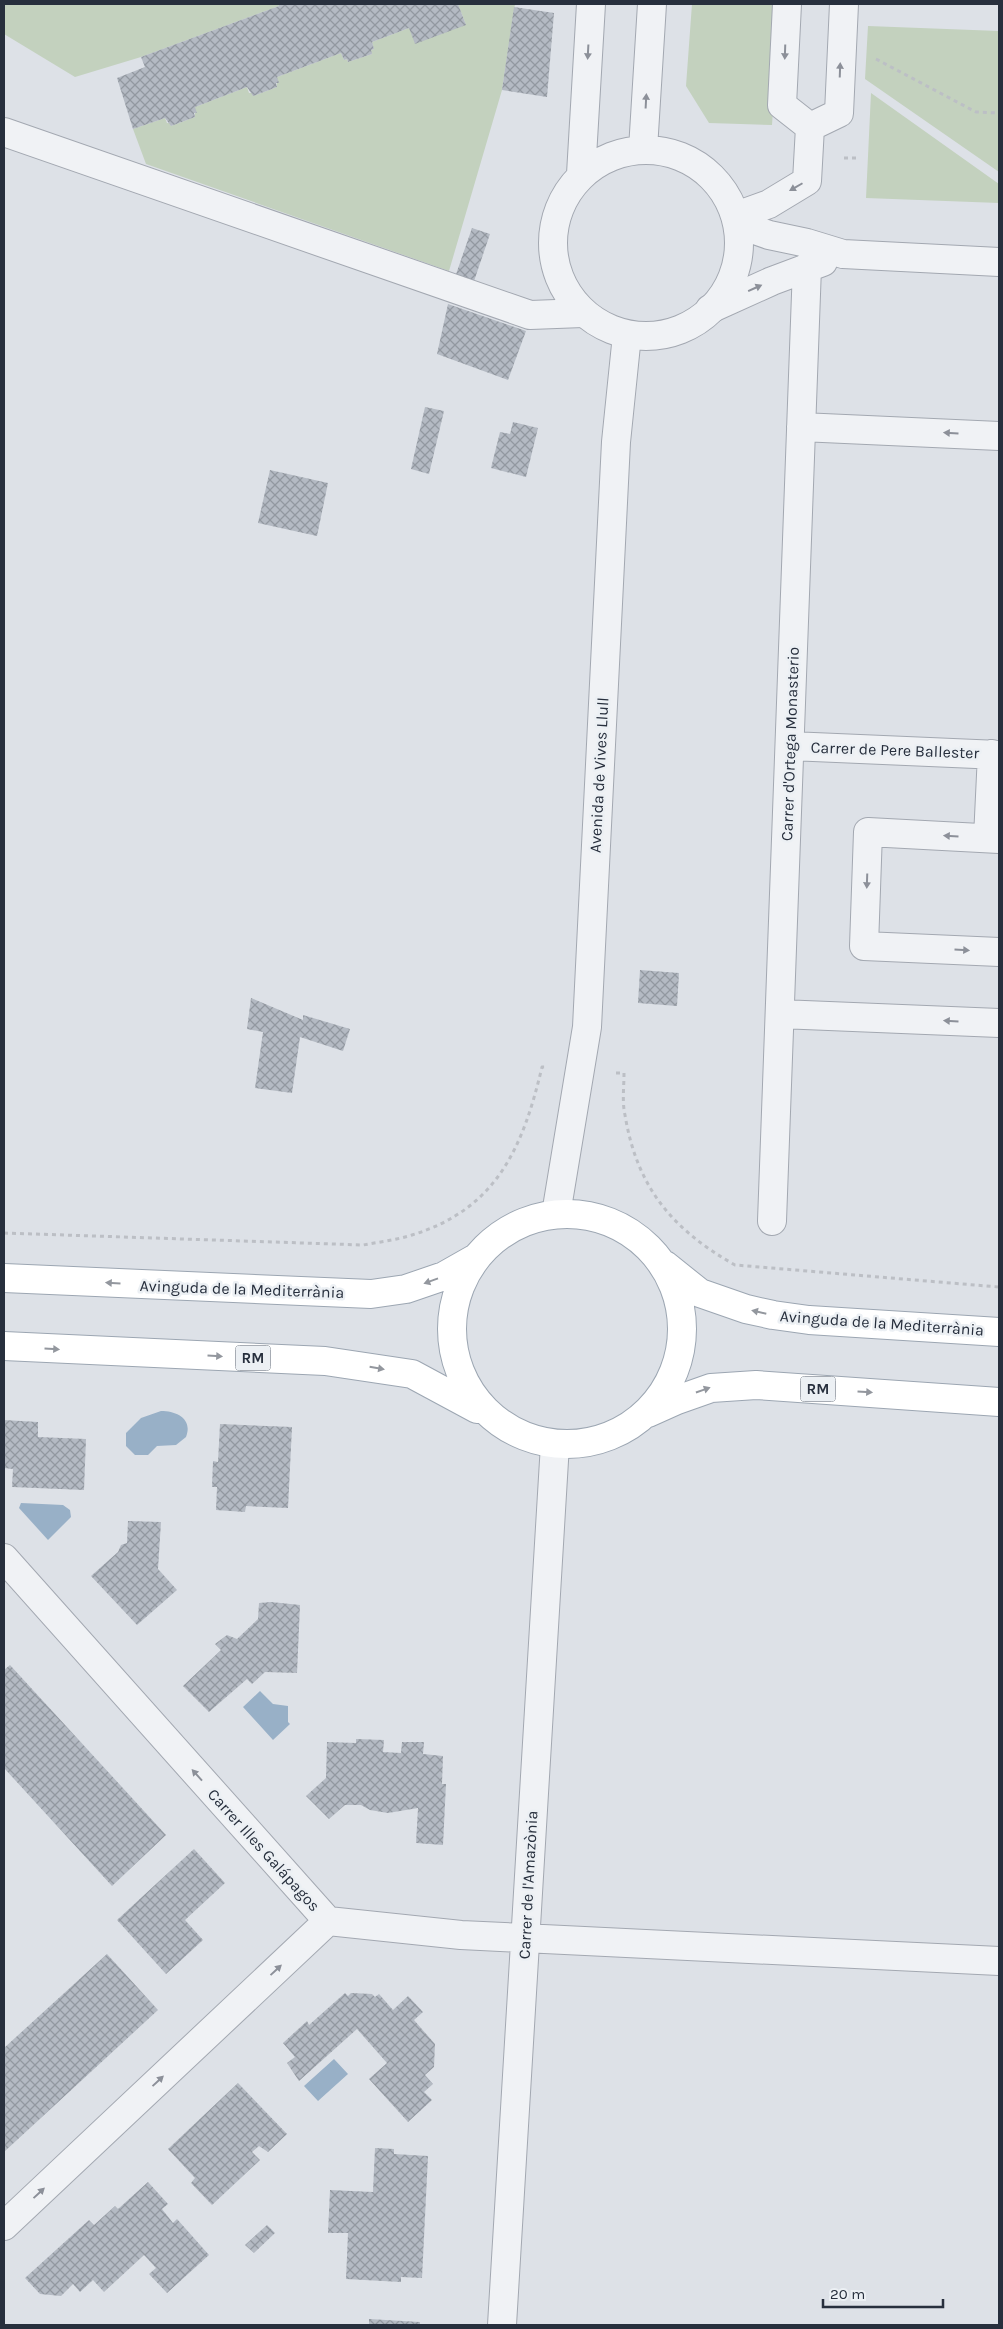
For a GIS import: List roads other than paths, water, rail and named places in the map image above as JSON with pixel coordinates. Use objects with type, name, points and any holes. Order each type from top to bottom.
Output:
[{"type":"main road","name":"RM","points":[[490,1416],[463,1382],[451,1341],[455,1298],[474,1259],[491,1241],[511,1228],[533,1219],[556,1214],[580,1215],[603,1220],[624,1230],[643,1243],[660,1261],[672,1282],[677,1298],[682,1330],[679,1354],[671,1378],[658,1398],[642,1416]]},
{"type":"main road","name":"Avinguda de la Mediterrània","points":[[4,1278],[371,1294],[406,1289],[444,1276],[474,1259]]},
{"type":"main road","name":"Avinguda de la Mediterrània","points":[[660,1261],[700,1293],[746,1309],[773,1315],[808,1320],[999,1332]]},
{"type":"main road","name":"RM","points":[[4,1346],[325,1361],[412,1374],[454,1395],[520,1435],[555,1444],[579,1444],[602,1439],[623,1429],[642,1416],[677,1400],[711,1388],[756,1385],[999,1402]]},
{"type":"street","points":[[581,174],[591,4]]},
{"type":"street","points":[[643,149],[652,4]]},
{"type":"street","points":[[787,4],[782,105],[810,127]]},
{"type":"street","points":[[810,127],[839,113],[844,4]]},
{"type":"street","points":[[737,220],[769,204],[807,181],[810,127]]},
{"type":"street","points":[[4,132],[530,315],[583,313]]},
{"type":"street","points":[[643,149],[678,154],[706,170],[725,192],[737,220],[739,248],[734,275],[722,298],[698,321],[653,336],[627,334],[599,324],[583,313],[563,288],[554,262],[553,230],[560,205],[581,174],[619,153],[643,149]]},
{"type":"street","points":[[737,220],[769,235],[808,243],[843,254],[999,262]]},
{"type":"street","points":[[710,309],[772,281],[843,254]]},
{"type":"street","name":"Carrer d'Ortega Monasterio","points":[[772,1222],[807,268]]},
{"type":"street","name":"Avenida de Vives Llull","points":[[556,1214],[587,1028],[616,442],[627,334]]},
{"type":"street","points":[[801,427],[999,436]]},
{"type":"street","name":"Carrer de Pere Ballester","points":[[790,746],[996,755]]},
{"type":"street","points":[[996,755],[994,838],[868,832],[864,946],[999,952]]},
{"type":"street","points":[[780,1014],[999,1023]]},
{"type":"street","name":"Carrer de l'Amazònia","points":[[502,2325],[555,1444]]},
{"type":"street","name":"Carrer Illes Galápagos","points":[[4,1558],[328,1921],[4,2226]]},
{"type":"street","points":[[328,1921],[461,1935],[999,1962]]},
{"type":"water","points":[[161,1411],[178,1414],[182,1417],[187,1425],[186,1437],[176,1445],[157,1446],[148,1455],[135,1455],[126,1446],[126,1433],[141,1418]]},
{"type":"water","points":[[21,1503],[63,1505],[70,1510],[71,1517],[48,1540],[19,1508]]},
{"type":"water","points":[[260,1691],[273,1704],[288,1706],[288,1722],[290,1724],[273,1740],[243,1707]]},
{"type":"water","points":[[334,2059],[348,2074],[318,2101],[304,2086]]}]
